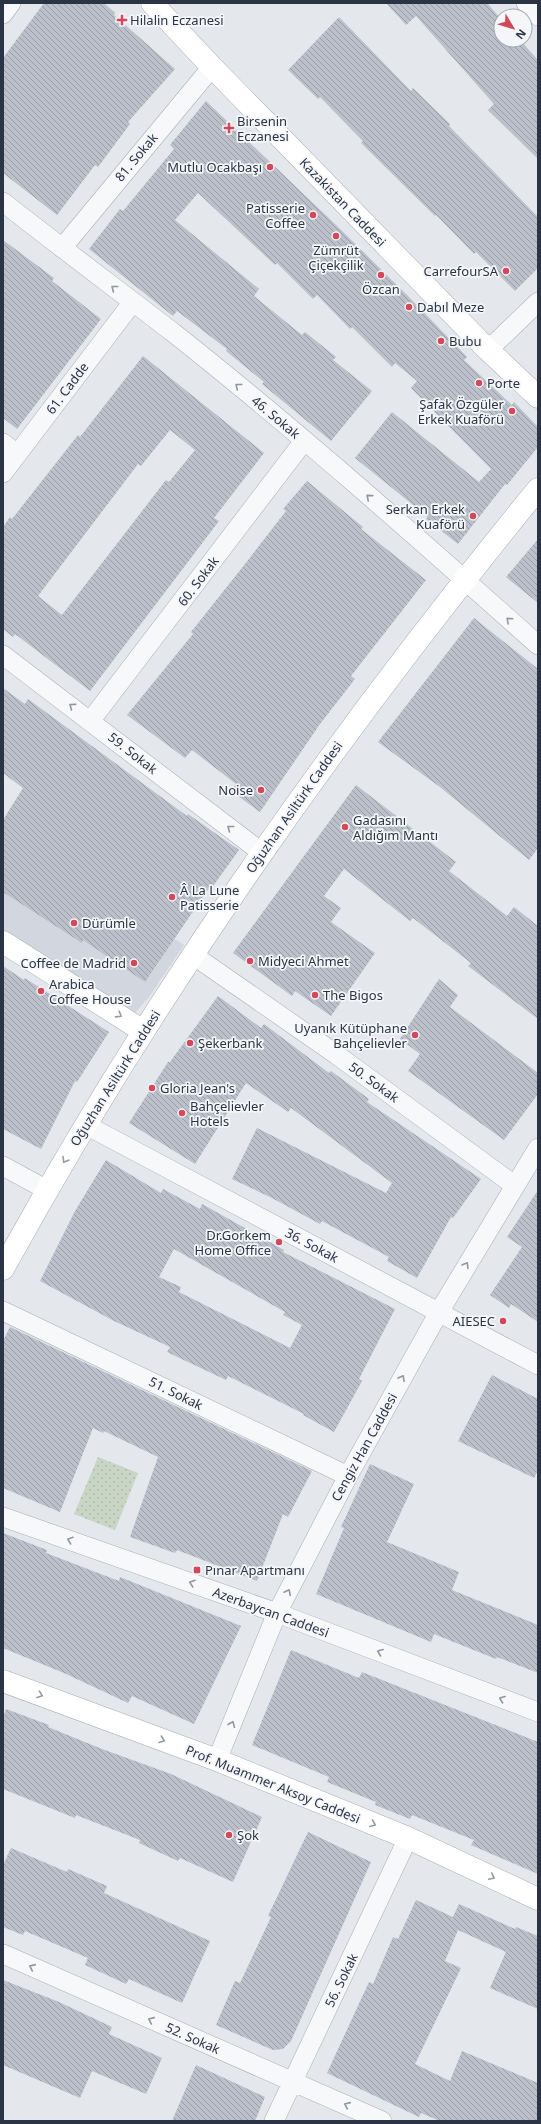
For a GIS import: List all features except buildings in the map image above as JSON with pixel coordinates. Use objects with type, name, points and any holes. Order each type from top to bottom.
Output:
[{"type":"main road","name":"Kazakistan Caddesi","points":[[152,3],[212,67],[488,350],[538,397]]},
{"type":"main road","name":"Oğuzhan Asiltürk Caddesi","points":[[3,1269],[47,1190],[143,1031],[261,852],[351,727],[464,579],[538,488]]},
{"type":"main road","points":[[3,942],[143,1031]]},
{"type":"main road","name":"Prof. Muammer Aksoy Caddesi","points":[[3,1681],[217,1760],[408,1838],[538,1899]]},
{"type":"street","points":[[3,14],[11,3]]},
{"type":"street","name":"81. Sokak","points":[[62,248],[212,67]]},
{"type":"street","name":"46. Sokak","points":[[3,202],[174,334],[304,441],[464,579],[538,646]]},
{"type":"street","points":[[488,350],[538,302]]},
{"type":"street","name":"61. Cadde","points":[[3,473],[10,449],[132,303]]},
{"type":"street","name":"60. Sokak","points":[[91,720],[304,441]]},
{"type":"street","name":"59. Sokak","points":[[3,655],[91,720],[261,852]]},
{"type":"street","name":"50. Sokak","points":[[193,955],[337,1055],[514,1185]]},
{"type":"street","name":"36. Sokak","points":[[86,1124],[538,1366]]},
{"type":"street","name":"Cengiz Han Caddesi","points":[[217,1760],[277,1613],[348,1476],[439,1312],[514,1185],[538,1148]]},
{"type":"street","points":[[3,1166],[47,1190]]},
{"type":"street","name":"51. Sokak","points":[[3,1311],[348,1476]]},
{"type":"street","name":"Azerbaycan Caddesi","points":[[3,1517],[277,1613],[538,1712]]},
{"type":"street","name":"56. Sokak","points":[[274,2121],[408,1838]]},
{"type":"street","name":"52. Sokak","points":[[3,1954],[382,2121]]},
{"type":"shaded area","points":[[3,824],[184,945],[149,997],[128,1021],[3,942]]},
{"type":"green space","points":[[98,1457],[138,1473],[115,1530],[74,1514]]},
{"type":"place","name":"Hilalin Eczanesi","points":[[122,20]]},
{"type":"place","name":"Birsenin Eczanesi","points":[[229,128]]},
{"type":"place","name":"Mutlu Ocakbaşı","points":[[270,167]]},
{"type":"place","name":"Patisserie Coffee","points":[[313,215]]},
{"type":"place","name":"Zümrüt Çiçekçilik","points":[[336,236]]},
{"type":"place","name":"CarrefourSA","points":[[506,271]]},
{"type":"place","name":"Özcan","points":[[381,275]]},
{"type":"place","name":"Dabıl Meze","points":[[409,307]]},
{"type":"place","name":"Bubu","points":[[441,341]]},
{"type":"place","name":"Porte","points":[[479,383]]},
{"type":"place","name":"Şafak Özgüler Erkek Kuaförü","points":[[512,411]]},
{"type":"place","name":"Serkan Erkek Kuaförü","points":[[473,516]]},
{"type":"place","name":"Noise","points":[[261,790]]},
{"type":"place","name":"Gadasını Aldığım Mantı","points":[[345,827]]},
{"type":"place","name":"Â La Lune Patisserie","points":[[172,897]]},
{"type":"place","name":"Dürümle","points":[[74,923]]},
{"type":"place","name":"Midyeci Ahmet","points":[[250,961]]},
{"type":"place","name":"Coffee de Madrid","points":[[134,963]]},
{"type":"place","name":"Arabica Coffee House","points":[[41,991]]},
{"type":"place","name":"The Bigos","points":[[315,995]]},
{"type":"place","name":"Uyanık Kütüphane Bahçelievler","points":[[415,1035]]},
{"type":"place","name":"Şekerbank","points":[[190,1043]]},
{"type":"place","name":"Gloria Jean's","points":[[152,1088]]},
{"type":"place","name":"Bahçelievler Hotels","points":[[182,1113]]},
{"type":"place","name":"Dr.Gorkem Home Office","points":[[279,1242]]},
{"type":"place","name":"AIESEC","points":[[503,1321]]},
{"type":"place","name":"Pınar Apartmanı","points":[[197,1570]]},
{"type":"place","name":"Şok","points":[[229,1835]]}]
